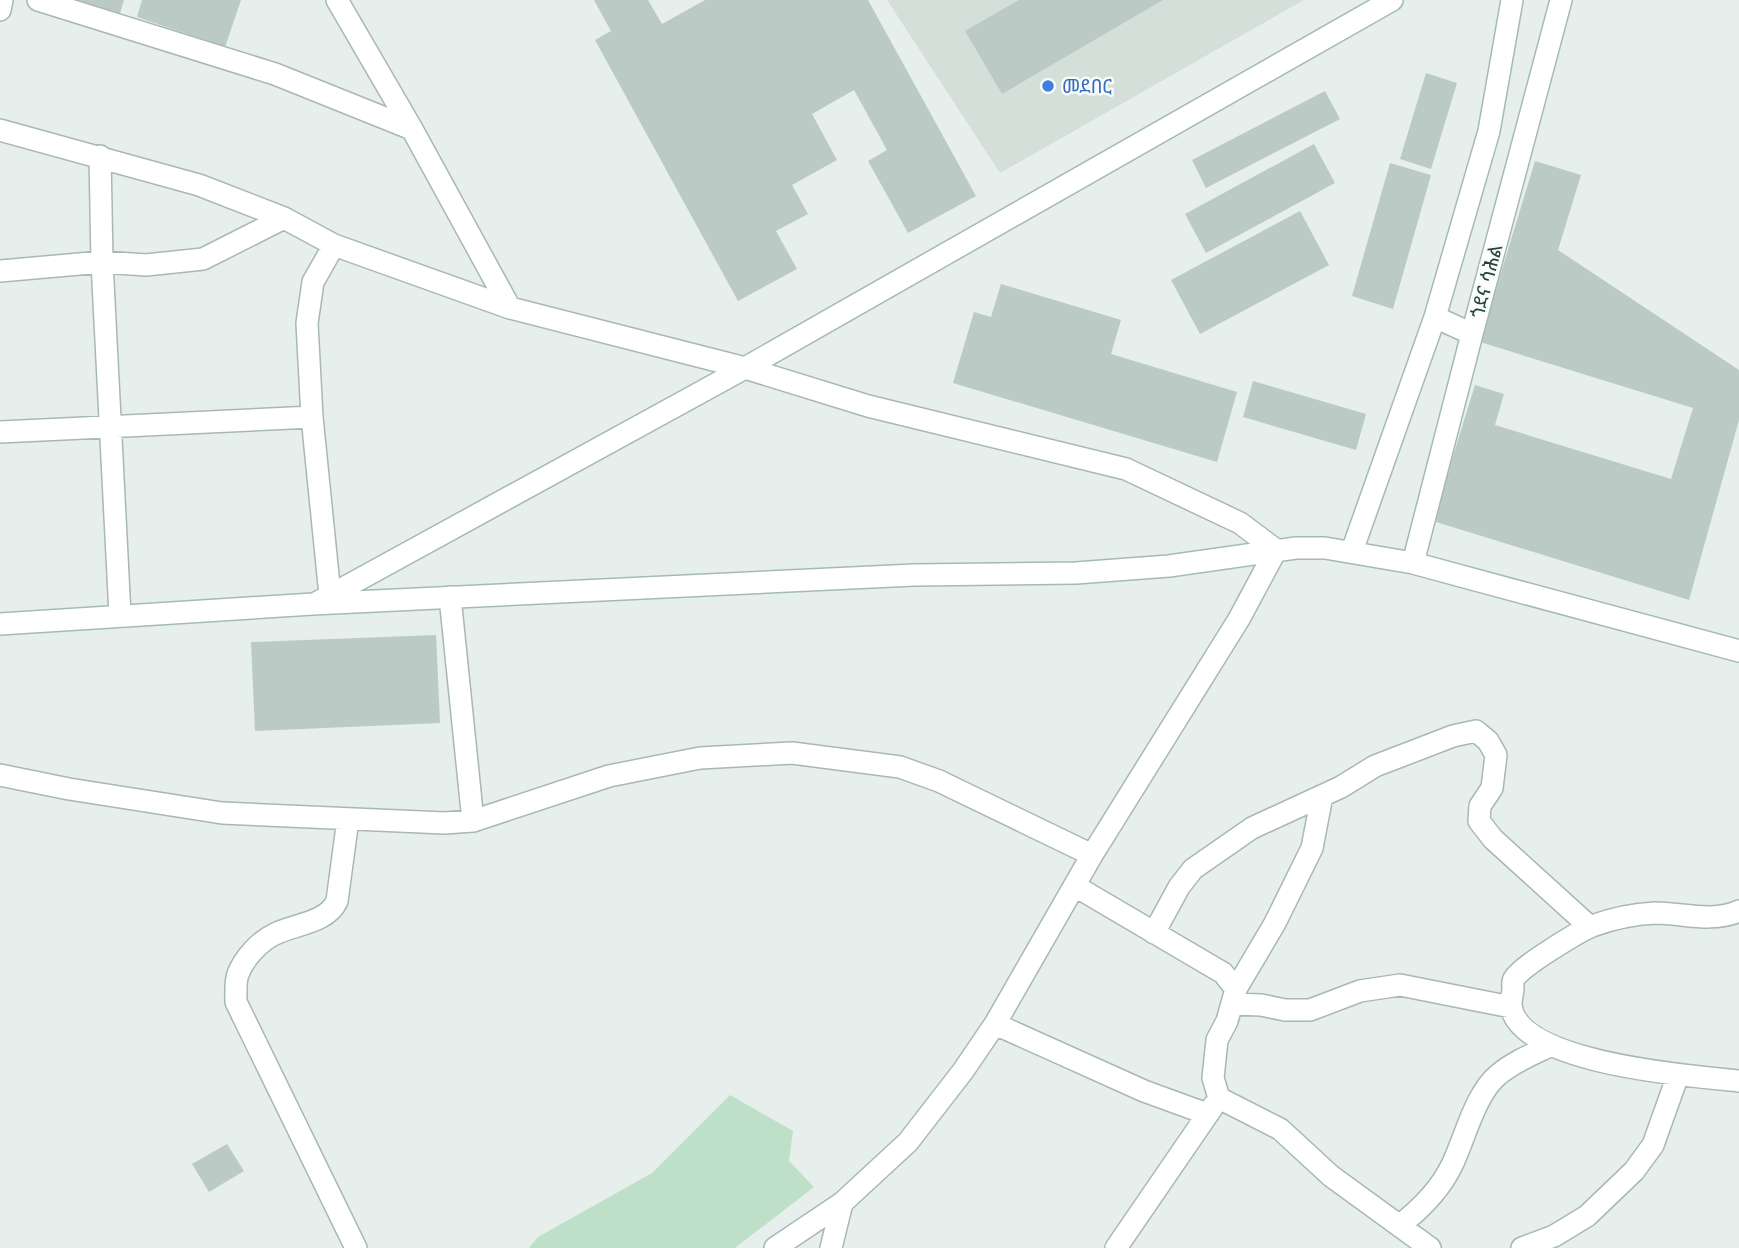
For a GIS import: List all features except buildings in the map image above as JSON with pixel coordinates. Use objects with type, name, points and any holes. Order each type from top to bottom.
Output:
[{"type":"street","points":[[0,10],[2,0]]},
{"type":"street","points":[[38,0],[275,74],[412,129]]},
{"type":"street","points":[[337,0],[412,129],[510,308]]},
{"type":"street","points":[[321,600],[745,368],[1392,0]]},
{"type":"street","name":"ጎደና ሳሕል","points":[[1352,551],[1435,317],[1489,131],[1512,0]]},
{"type":"street","name":"ጎደና ሳሕል","points":[[1413,563],[1561,0]]},
{"type":"street","points":[[0,130],[199,185],[284,218],[334,245],[510,308],[745,368],[868,406],[1126,470],[1240,523],[1276,550]]},
{"type":"street","points":[[1489,131],[1522,144]]},
{"type":"street","points":[[100,156],[102,262],[120,615]]},
{"type":"street","points":[[0,271],[102,262],[146,265],[203,259],[284,218]]},
{"type":"street","points":[[321,600],[307,323],[313,282],[334,245]]},
{"type":"street","points":[[1435,317],[1472,334]]},
{"type":"street","points":[[0,432],[312,417]]},
{"type":"street","points":[[0,624],[321,600],[450,597],[914,575],[1076,573],[1169,566],[1276,550],[1325,548],[1413,563],[1739,651]]},
{"type":"street","points":[[775,1248],[842,1203],[908,1142],[963,1071],[995,1024],[1092,855],[1239,619],[1276,550]]},
{"type":"street","points":[[450,597],[473,821]]},
{"type":"street","points":[[1154,933],[1179,887],[1193,869],[1252,828],[1322,796],[1375,766],[1453,736],[1476,731],[1488,741],[1496,755],[1492,788],[1480,806],[1479,821],[1493,839],[1590,926]]},
{"type":"street","points":[[0,775],[69,789],[222,813],[444,823],[473,821],[608,776],[700,758],[792,753],[901,767],[951,787],[1092,855]]},
{"type":"street","points":[[1116,1248],[1213,1106],[1217,1040],[1234,996],[1275,923],[1312,848],[1322,796]]},
{"type":"street","points":[[348,819],[334,908],[310,923],[274,934],[254,948],[238,975],[236,1002],[356,1248]]},
{"type":"street","points":[[1075,886],[1223,973],[1234,996],[1261,1005],[1285,1010],[1310,1010],[1360,991],[1400,985],[1511,1007]]},
{"type":"street","points":[[1739,911],[1728,916],[1654,914],[1590,926],[1525,967],[1514,979],[1511,1007],[1522,1026],[1550,1046],[1583,1057],[1678,1075],[1739,1080]]},
{"type":"street","points":[[995,1024],[1144,1091],[1213,1106],[1280,1129],[1331,1176],[1430,1248]]},
{"type":"street","points":[[1400,1225],[1438,1191],[1485,1089],[1499,1074],[1550,1046]]},
{"type":"street","points":[[1522,1248],[1554,1236],[1587,1216],[1634,1171],[1653,1145],[1678,1075]]},
{"type":"street","points":[[831,1248],[842,1203]]},
{"type":"shaded area","name":"መደበር","points":[[887,0],[1304,0],[1000,173]]},
{"type":"green space","points":[[730,1095],[793,1131],[789,1161],[814,1187],[735,1248],[529,1248],[538,1237],[652,1173]]},
{"type":"place","name":"መደበር","points":[[1048,86]]}]
